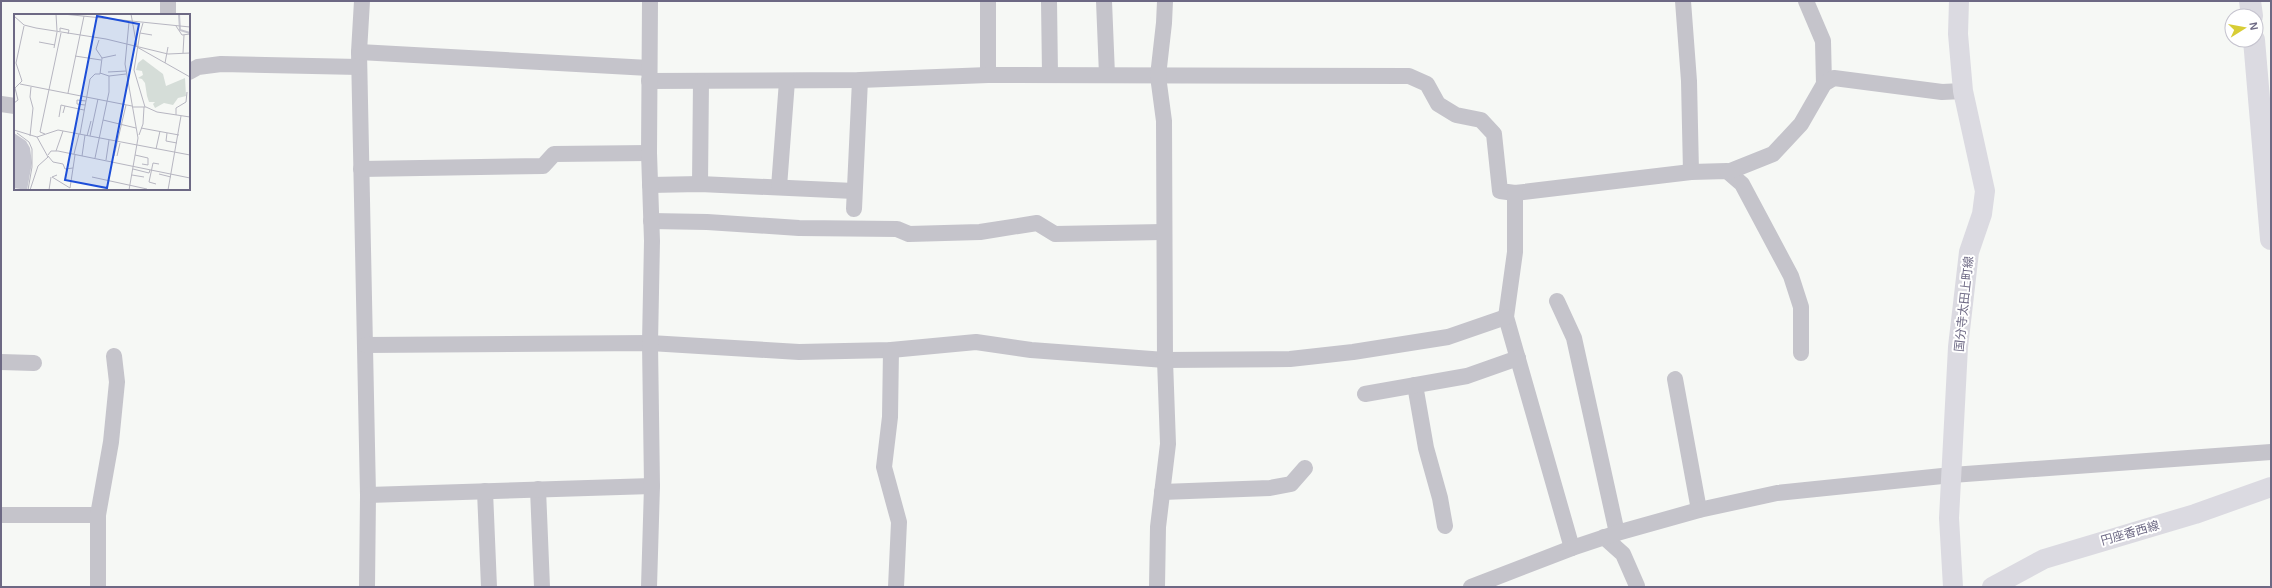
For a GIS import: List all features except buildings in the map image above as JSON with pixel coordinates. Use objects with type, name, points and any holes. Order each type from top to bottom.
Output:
[{"type":"highway","points":[[2255,48],[2271,239]]},
{"type":"main road","name":"国分寺太田上町線","points":[[1953,587],[1949,518],[1958,347],[1964,284],[1969,252],[1982,214],[1985,191],[1963,91],[1958,34],[1959,1]]},
{"type":"main road","name":"円座香西線","points":[[1992,587],[2044,559],[2195,514],[2271,487]]},
{"type":"street","points":[[168,1],[168,14]]},
{"type":"street","points":[[362,1],[359,59],[368,495],[367,587]]},
{"type":"street","points":[[649,587],[652,486],[650,343],[651,221],[648,153],[650,1]]},
{"type":"street","points":[[988,1],[988,74]]},
{"type":"street","points":[[1049,1],[1050,75]]},
{"type":"street","points":[[1104,1],[1107,75]]},
{"type":"street","points":[[1157,587],[1158,527],[1168,444],[1163,232],[1164,122],[1158,76],[1165,1]]},
{"type":"street","points":[[1683,1],[1689,81],[1691,172]]},
{"type":"street","points":[[1806,1],[1823,41],[1824,84]]},
{"type":"street","points":[[190,71],[198,67],[221,64],[359,59],[649,75],[701,81],[860,80],[988,74],[1409,76],[1427,84],[1438,104],[1456,115],[1481,120],[1494,134],[1500,191],[1515,193],[1691,172],[1728,172],[1773,154],[1801,124],[1824,84],[1834,78],[1942,92],[1963,91]]},
{"type":"street","points":[[854,209],[860,80]]},
{"type":"street","points":[[700,184],[701,81]]},
{"type":"street","points":[[779,187],[787,81]]},
{"type":"street","points":[[1,104],[14,106]]},
{"type":"street","points":[[361,169],[543,166],[554,154],[648,153]]},
{"type":"street","points":[[1728,172],[1742,184],[1791,276],[1801,308],[1801,354]]},
{"type":"street","points":[[650,185],[700,184],[854,191]]},
{"type":"street","points":[[1515,193],[1515,252],[1506,317],[1572,548]]},
{"type":"street","points":[[651,221],[707,222],[799,228],[897,229],[910,234],[980,232],[1037,223],[1055,234],[1163,232]]},
{"type":"street","points":[[1557,301],[1574,338],[1611,535],[1623,554],[1637,586]]},
{"type":"street","points":[[365,345],[650,343],[799,352],[891,350],[976,342],[1031,350],[1165,360],[1290,359],[1353,352],[1448,337],[1506,317]]},
{"type":"street","points":[[891,350],[890,417],[884,467],[900,522],[896,587]]},
{"type":"street","points":[[98,587],[98,515],[112,442],[117,382],[114,356]]},
{"type":"street","points":[[1365,394],[1467,376],[1518,358]]},
{"type":"street","points":[[1,362],[34,363]]},
{"type":"street","points":[[1675,379],[1699,510]]},
{"type":"street","points":[[1415,385],[1426,448],[1440,498],[1445,526]]},
{"type":"street","points":[[1471,587],[1572,548],[1611,535],[1699,510],[1777,494],[1952,475],[2271,452]]},
{"type":"street","points":[[1162,492],[1270,488],[1291,484],[1305,468]]},
{"type":"street","points":[[368,495],[652,486]]},
{"type":"street","points":[[538,489],[542,587]]},
{"type":"street","points":[[485,491],[489,587]]},
{"type":"street","points":[[1,516],[98,515]]}]
